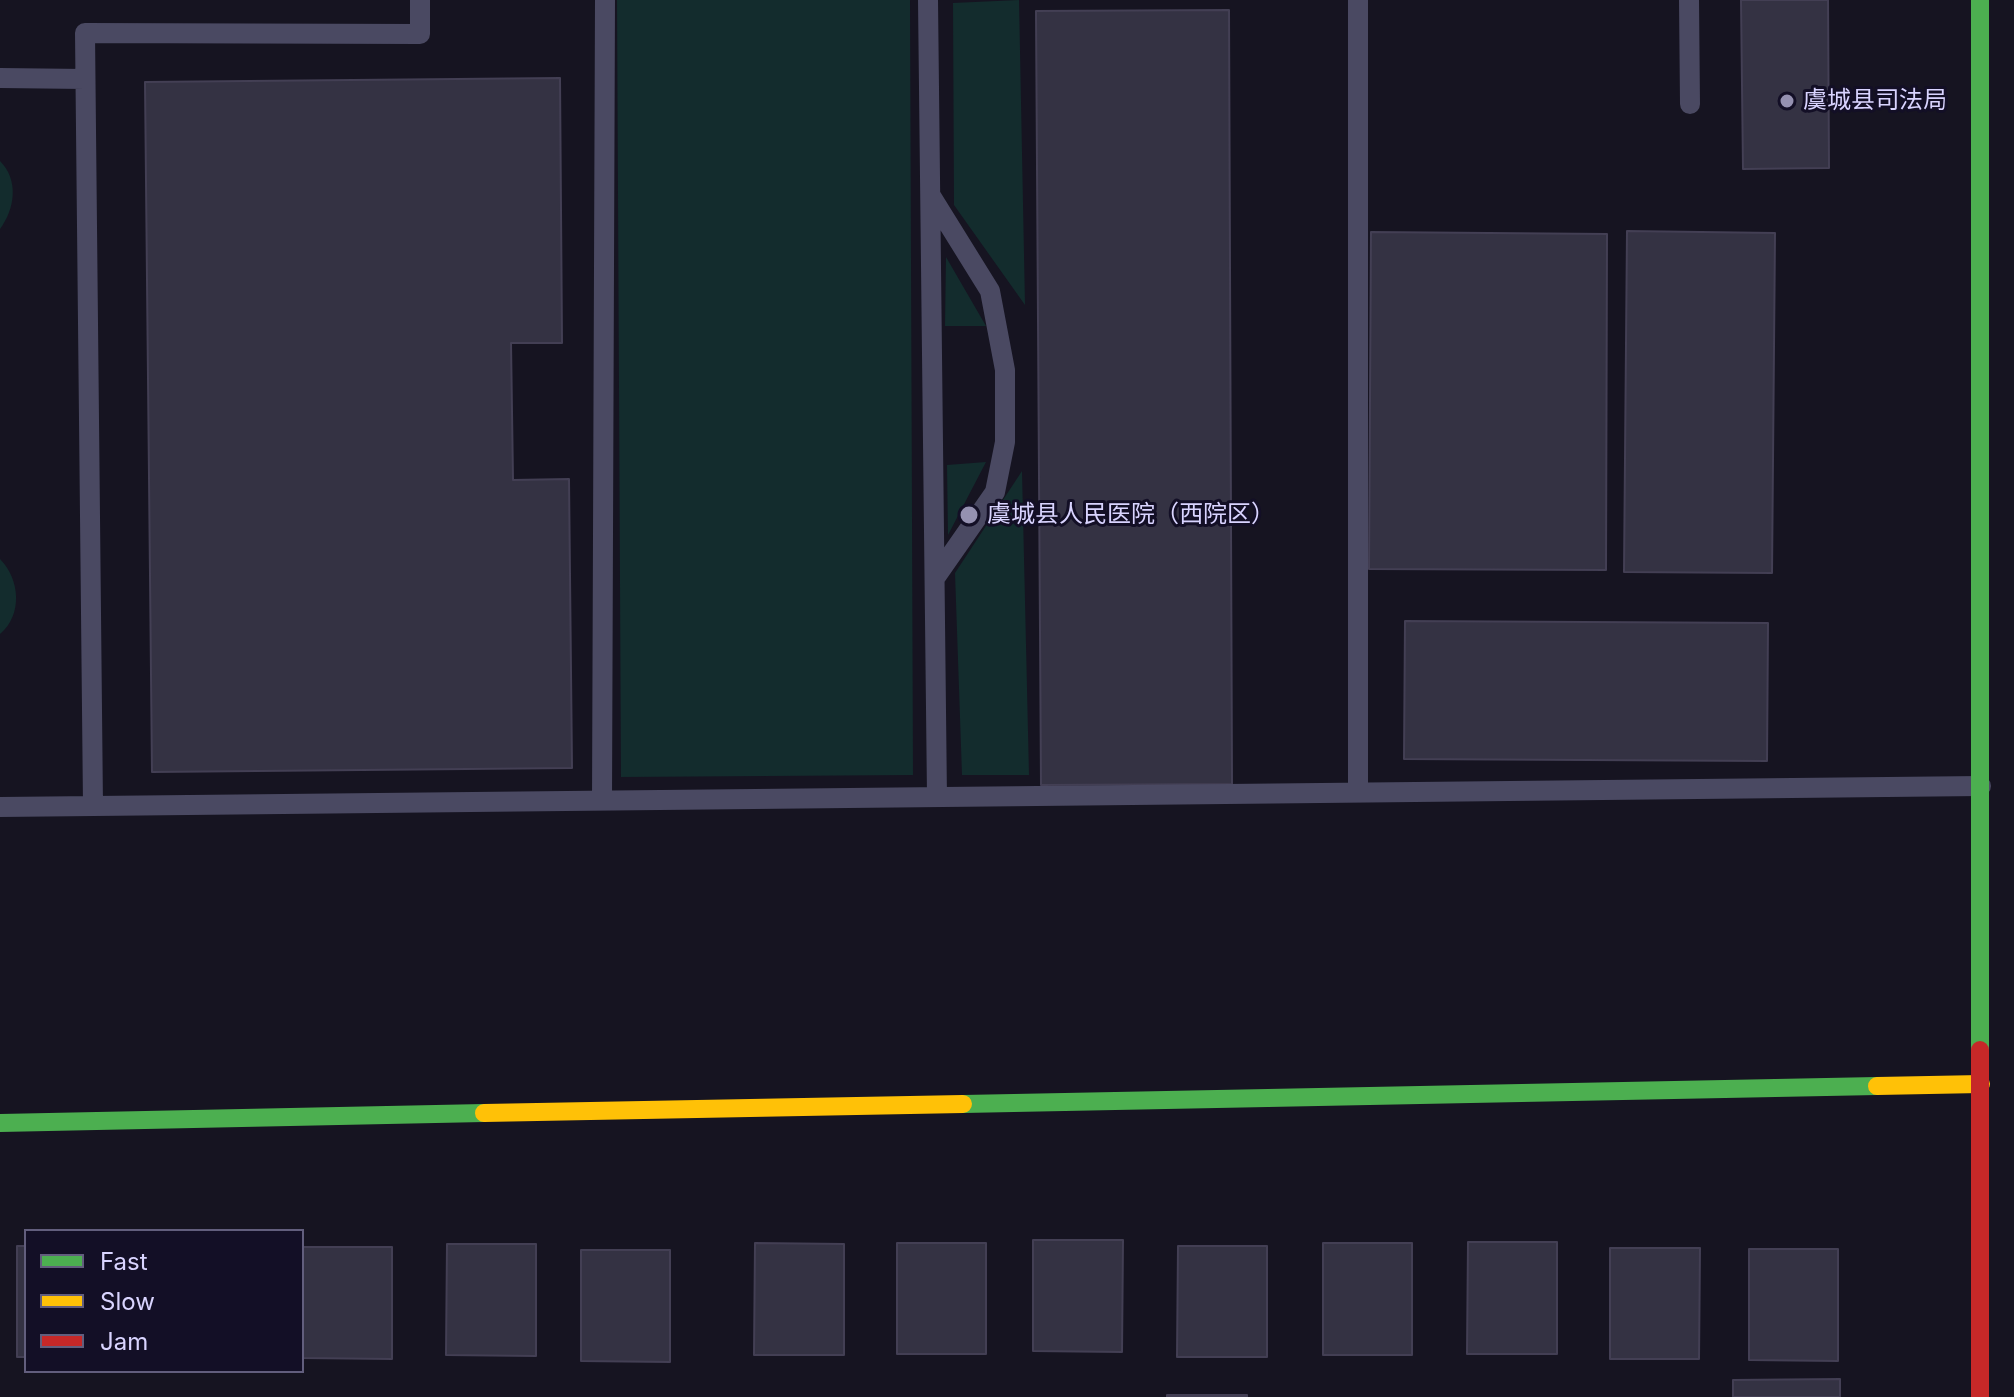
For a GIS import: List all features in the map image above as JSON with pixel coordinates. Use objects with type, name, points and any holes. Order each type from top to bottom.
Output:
[{"type":"street","points":[[1980,0],[1980,1397]]},
{"type":"street","points":[[0,1123],[1981,1084]]},
{"type":"lane","points":[[93,806],[85,33],[420,34],[420,0]]},
{"type":"lane","points":[[602,800],[605,0]]},
{"type":"lane","points":[[928,0],[937,797]]},
{"type":"lane","points":[[1358,0],[1358,792]]},
{"type":"lane","points":[[1689,0],[1690,104]]},
{"type":"lane","points":[[0,78],[85,79]]},
{"type":"lane","points":[[930,193],[990,291],[1005,370],[1005,442],[995,492],[935,578]]},
{"type":"lane","points":[[0,807],[1981,786]]},
{"type":"green space","points":[[617,0],[910,0],[913,775],[621,777]]},
{"type":"green space","points":[[1019,0],[1025,305],[954,205],[953,3]]},
{"type":"green space","points":[[0,161],[10,177],[13,195],[9,213],[0,229]]},
{"type":"green space","points":[[946,257],[986,326],[945,326]]},
{"type":"green space","points":[[986,462],[948,535],[947,465]]},
{"type":"green space","points":[[1022,471],[1029,775],[962,775],[955,573]]},
{"type":"green space","points":[[0,559],[12,576],[16,597],[13,617],[0,634]]},
{"type":"building","points":[[1741,0],[1828,0],[1829,168],[1743,169]]},
{"type":"building","points":[[1229,10],[1232,784],[1041,785],[1036,11]]},
{"type":"building","points":[[560,78],[562,343],[511,343],[513,480],[569,479],[572,768],[152,772],[145,82]]},
{"type":"building","points":[[1627,231],[1775,233],[1772,573],[1624,572]]},
{"type":"building","points":[[1371,232],[1607,234],[1606,570],[1369,569]]},
{"type":"building","points":[[1405,621],[1768,623],[1767,761],[1404,759]]},
{"type":"building","points":[[1033,1240],[1123,1240],[1122,1352],[1033,1351]]},
{"type":"building","points":[[1468,1242],[1557,1242],[1557,1354],[1467,1354]]},
{"type":"building","points":[[755,1243],[844,1244],[844,1355],[754,1355]]},
{"type":"building","points":[[897,1243],[986,1243],[986,1354],[897,1354]]},
{"type":"building","points":[[1323,1243],[1412,1243],[1412,1355],[1323,1355]]},
{"type":"building","points":[[447,1244],[536,1244],[536,1356],[446,1355]]},
{"type":"building","points":[[17,1246],[24,1246],[24,1357],[17,1357]]},
{"type":"building","points":[[1178,1246],[1267,1246],[1267,1357],[1177,1357]]},
{"type":"building","points":[[304,1247],[392,1247],[392,1359],[304,1358]]},
{"type":"building","points":[[1610,1248],[1700,1248],[1699,1359],[1610,1359]]},
{"type":"building","points":[[1749,1249],[1838,1249],[1838,1361],[1749,1360]]},
{"type":"building","points":[[581,1250],[670,1250],[670,1362],[581,1361]]},
{"type":"building","points":[[1840,1379],[1840,1397],[1733,1397],[1733,1380]]},
{"type":"building","points":[[1247,1395],[1247,1397],[1167,1397]]},
{"type":"traffic: fast","points":[[1980,0],[1980,1050]]},
{"type":"traffic: fast","points":[[963,1104],[1877,1086]]},
{"type":"traffic: fast","points":[[0,1123],[484,1113]]},
{"type":"traffic: slow","points":[[1877,1086],[1981,1084]]},
{"type":"traffic: slow","points":[[484,1113],[963,1104]]},
{"type":"traffic: jam","points":[[1980,1050],[1980,1397]]},
{"type":"place","name":"虞城县司法局","points":[[1787,101]]},
{"type":"place","name":"虞城县人民医院（西院区）","points":[[969,515]]}]
